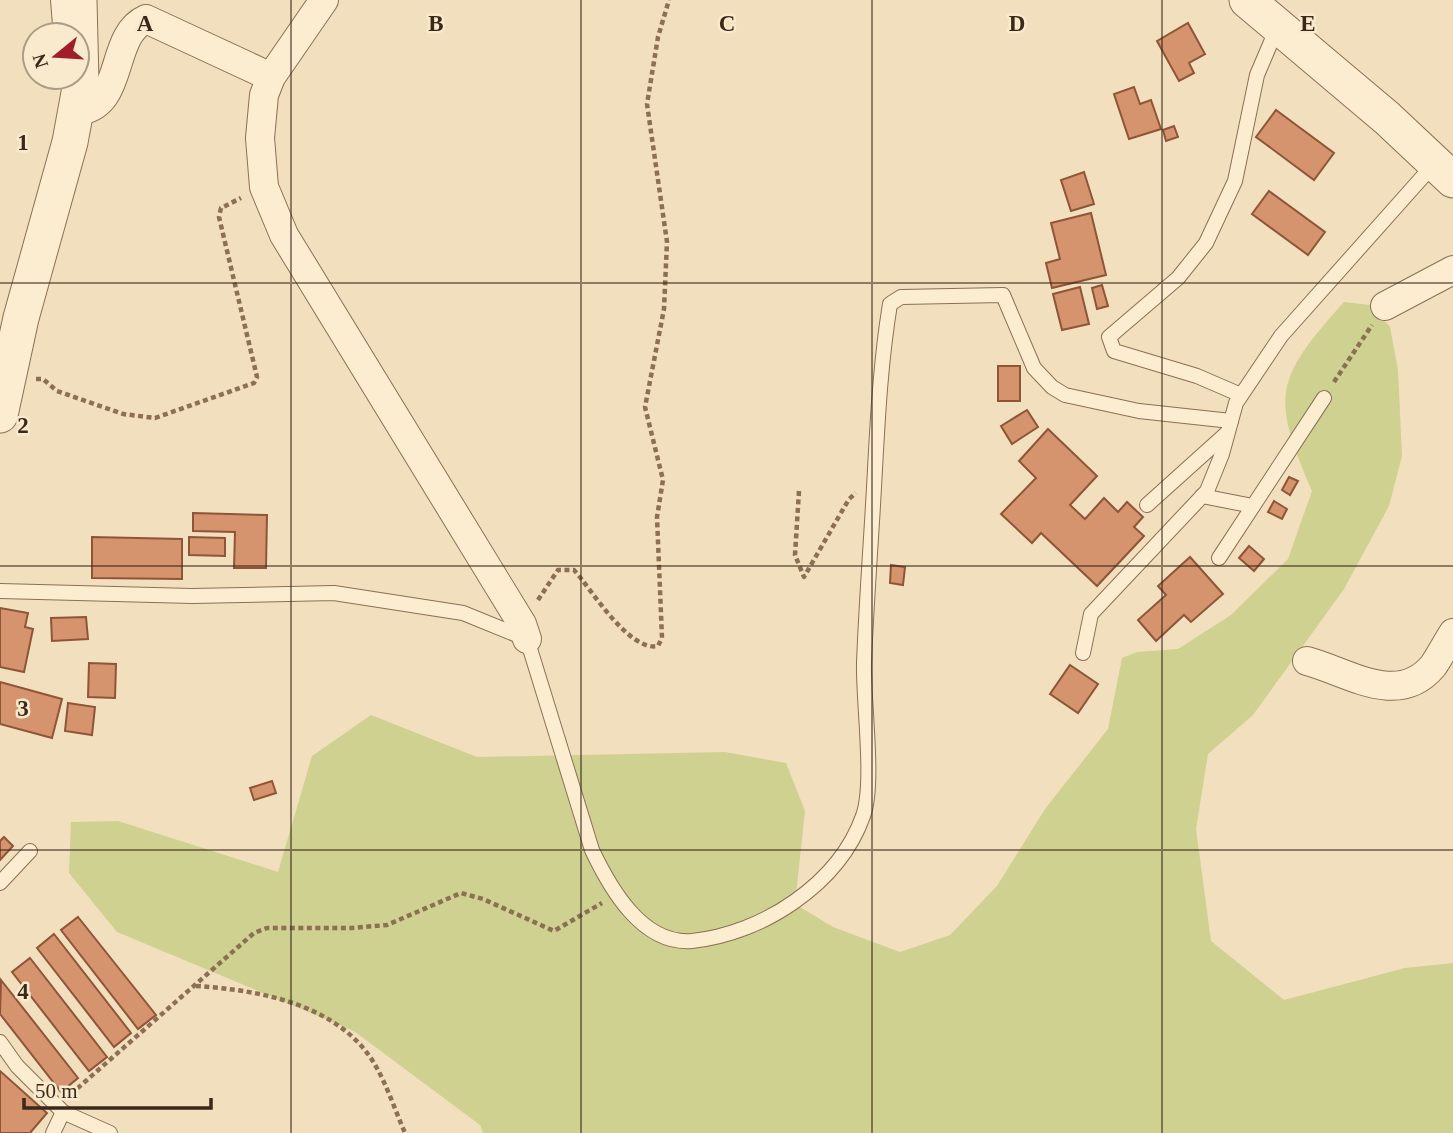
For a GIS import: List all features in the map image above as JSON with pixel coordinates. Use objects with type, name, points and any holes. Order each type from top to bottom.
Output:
[{"type":"street","points":[[77,21],[79,0]]},
{"type":"street","points":[[324,0],[271,78],[264,95],[260,138],[264,187],[284,234],[525,632]]},
{"type":"street","points":[[1247,0],[1444,171]]},
{"type":"street","points":[[76,111],[97,107],[131,31],[146,19],[271,78]]},
{"type":"street","points":[[4,399],[79,91]]},
{"type":"street","points":[[1385,306],[1453,270]]},
{"type":"street","points":[[1307,661],[1381,687],[1394,688],[1431,668],[1453,634]]},
{"type":"lane","points":[[58,0],[60,21]]},
{"type":"lane","points":[[1241,395],[1196,376],[1114,351],[1109,337],[1178,278],[1206,243],[1235,181],[1257,75],[1278,27]]},
{"type":"lane","points":[[1083,653],[1089,639],[1091,614],[1202,496],[1222,454],[1241,395],[1281,337],[1444,171]]},
{"type":"lane","points":[[0,591],[179,596],[334,593],[463,613],[525,632],[592,850],[618,894],[645,926],[663,935],[681,942],[711,939],[763,920],[817,884],[845,853],[864,815],[867,788],[864,664],[882,357],[890,304],[901,297],[1003,295],[1034,368],[1065,396],[1229,426]]},
{"type":"lane","points":[[1219,558],[1324,398]]},
{"type":"lane","points":[[1147,505],[1229,426]]},
{"type":"lane","points":[[1202,496],[1253,506]]},
{"type":"lane","points":[[0,883],[30,852]]},
{"type":"lane","points":[[0,1042],[18,1066],[61,1110],[110,1133]]},
{"type":"lane","points":[[53,1133],[61,1110]]},
{"type":"path","points":[[525,632],[558,570],[565,568],[574,570],[603,609],[639,643],[649,648],[658,646],[662,638],[657,517],[663,480],[645,407],[664,309],[667,242],[647,104],[658,37],[669,0]]},
{"type":"path","points":[[4,399],[43,379],[57,391],[110,410],[155,418],[254,383],[257,377],[219,217],[221,208],[264,187]]},
{"type":"path","points":[[1324,398],[1385,306]]},
{"type":"path","points":[[799,491],[795,555],[804,577],[849,499],[875,476]]},
{"type":"path","points":[[61,1110],[254,933],[267,928],[352,928],[387,925],[461,893],[483,899],[554,931],[618,894]]},
{"type":"path","points":[[195,986],[238,989],[309,1008],[359,1043],[374,1065],[405,1133]]},
{"type":"green space","points":[[1344,302],[1370,305],[1390,327],[1398,370],[1402,456],[1389,506],[1344,589],[1253,715],[1208,754],[1196,829],[1211,941],[1284,1000],[1405,968],[1453,963],[1453,1133],[483,1133],[480,1125],[354,1031],[117,932],[69,873],[71,822],[118,821],[278,872],[312,756],[371,715],[477,757],[725,752],[786,763],[805,811],[795,904],[833,927],[900,952],[950,935],[997,886],[1045,809],[1108,729],[1122,658],[1137,652],[1178,649],[1231,615],[1288,559],[1312,491],[1290,432],[1286,390],[1292,371],[1304,351]]},
{"type":"building","points":[[1188,23],[1205,54],[1189,63],[1194,73],[1179,81],[1157,41]]},
{"type":"building","points":[[1134,87],[1140,104],[1151,100],[1161,129],[1129,139],[1114,94]]},
{"type":"building","points":[[1276,110],[1334,153],[1314,180],[1256,137]]},
{"type":"building","points":[[1174,126],[1178,137],[1166,141],[1163,130]]},
{"type":"building","points":[[1084,172],[1094,204],[1071,211],[1061,180]]},
{"type":"building","points":[[1269,191],[1325,232],[1308,255],[1252,214]]},
{"type":"building","points":[[1091,213],[1106,275],[1052,288],[1046,263],[1060,259],[1051,223]]},
{"type":"building","points":[[1102,285],[1108,306],[1097,309],[1092,288]]},
{"type":"building","points":[[1080,287],[1089,324],[1062,330],[1053,294]]},
{"type":"building","points":[[998,366],[1020,366],[1020,401],[998,401]]},
{"type":"building","points":[[1027,410],[1038,427],[1012,444],[1001,426]]},
{"type":"building","points":[[1048,429],[1097,476],[1070,505],[1085,519],[1104,498],[1118,512],[1127,502],[1143,517],[1134,527],[1144,536],[1097,586],[1041,533],[1032,543],[1001,514],[1036,478],[1019,461]]},
{"type":"building","points":[[1289,477],[1298,481],[1290,495],[1282,490]]},
{"type":"building","points":[[1274,501],[1287,509],[1282,519],[1268,512]]},
{"type":"building","points":[[193,513],[267,515],[266,568],[234,568],[235,532],[193,531]]},
{"type":"building","points":[[92,537],[182,539],[182,579],[92,578]]},
{"type":"building","points":[[189,537],[225,538],[225,556],[189,555]]},
{"type":"building","points":[[1249,546],[1264,559],[1254,571],[1239,558]]},
{"type":"building","points":[[1190,557],[1223,594],[1191,622],[1184,615],[1156,641],[1138,620],[1166,595],[1158,586]]},
{"type":"building","points":[[891,565],[905,567],[903,585],[890,583]]},
{"type":"building","points":[[0,608],[28,613],[25,627],[33,629],[24,672],[0,667]]},
{"type":"building","points":[[86,617],[88,639],[52,641],[51,618]]},
{"type":"building","points":[[89,663],[116,664],[115,698],[88,697]]},
{"type":"building","points":[[1070,665],[1098,684],[1078,713],[1050,694]]},
{"type":"building","points":[[0,682],[62,699],[52,738],[0,724]]},
{"type":"building","points":[[68,703],[95,707],[92,735],[65,731]]},
{"type":"building","points":[[272,781],[276,793],[254,800],[250,788]]},
{"type":"building","points":[[4,837],[13,846],[0,860],[0,841]]},
{"type":"building","points":[[78,917],[156,1015],[138,1029],[61,930]]},
{"type":"building","points":[[54,934],[131,1033],[114,1047],[37,948]]},
{"type":"building","points":[[30,958],[107,1057],[89,1071],[12,972]]},
{"type":"building","points":[[1,980],[78,1078],[61,1092],[0,1014]]},
{"type":"building","points":[[0,1071],[47,1113],[30,1133],[0,1133]]}]
